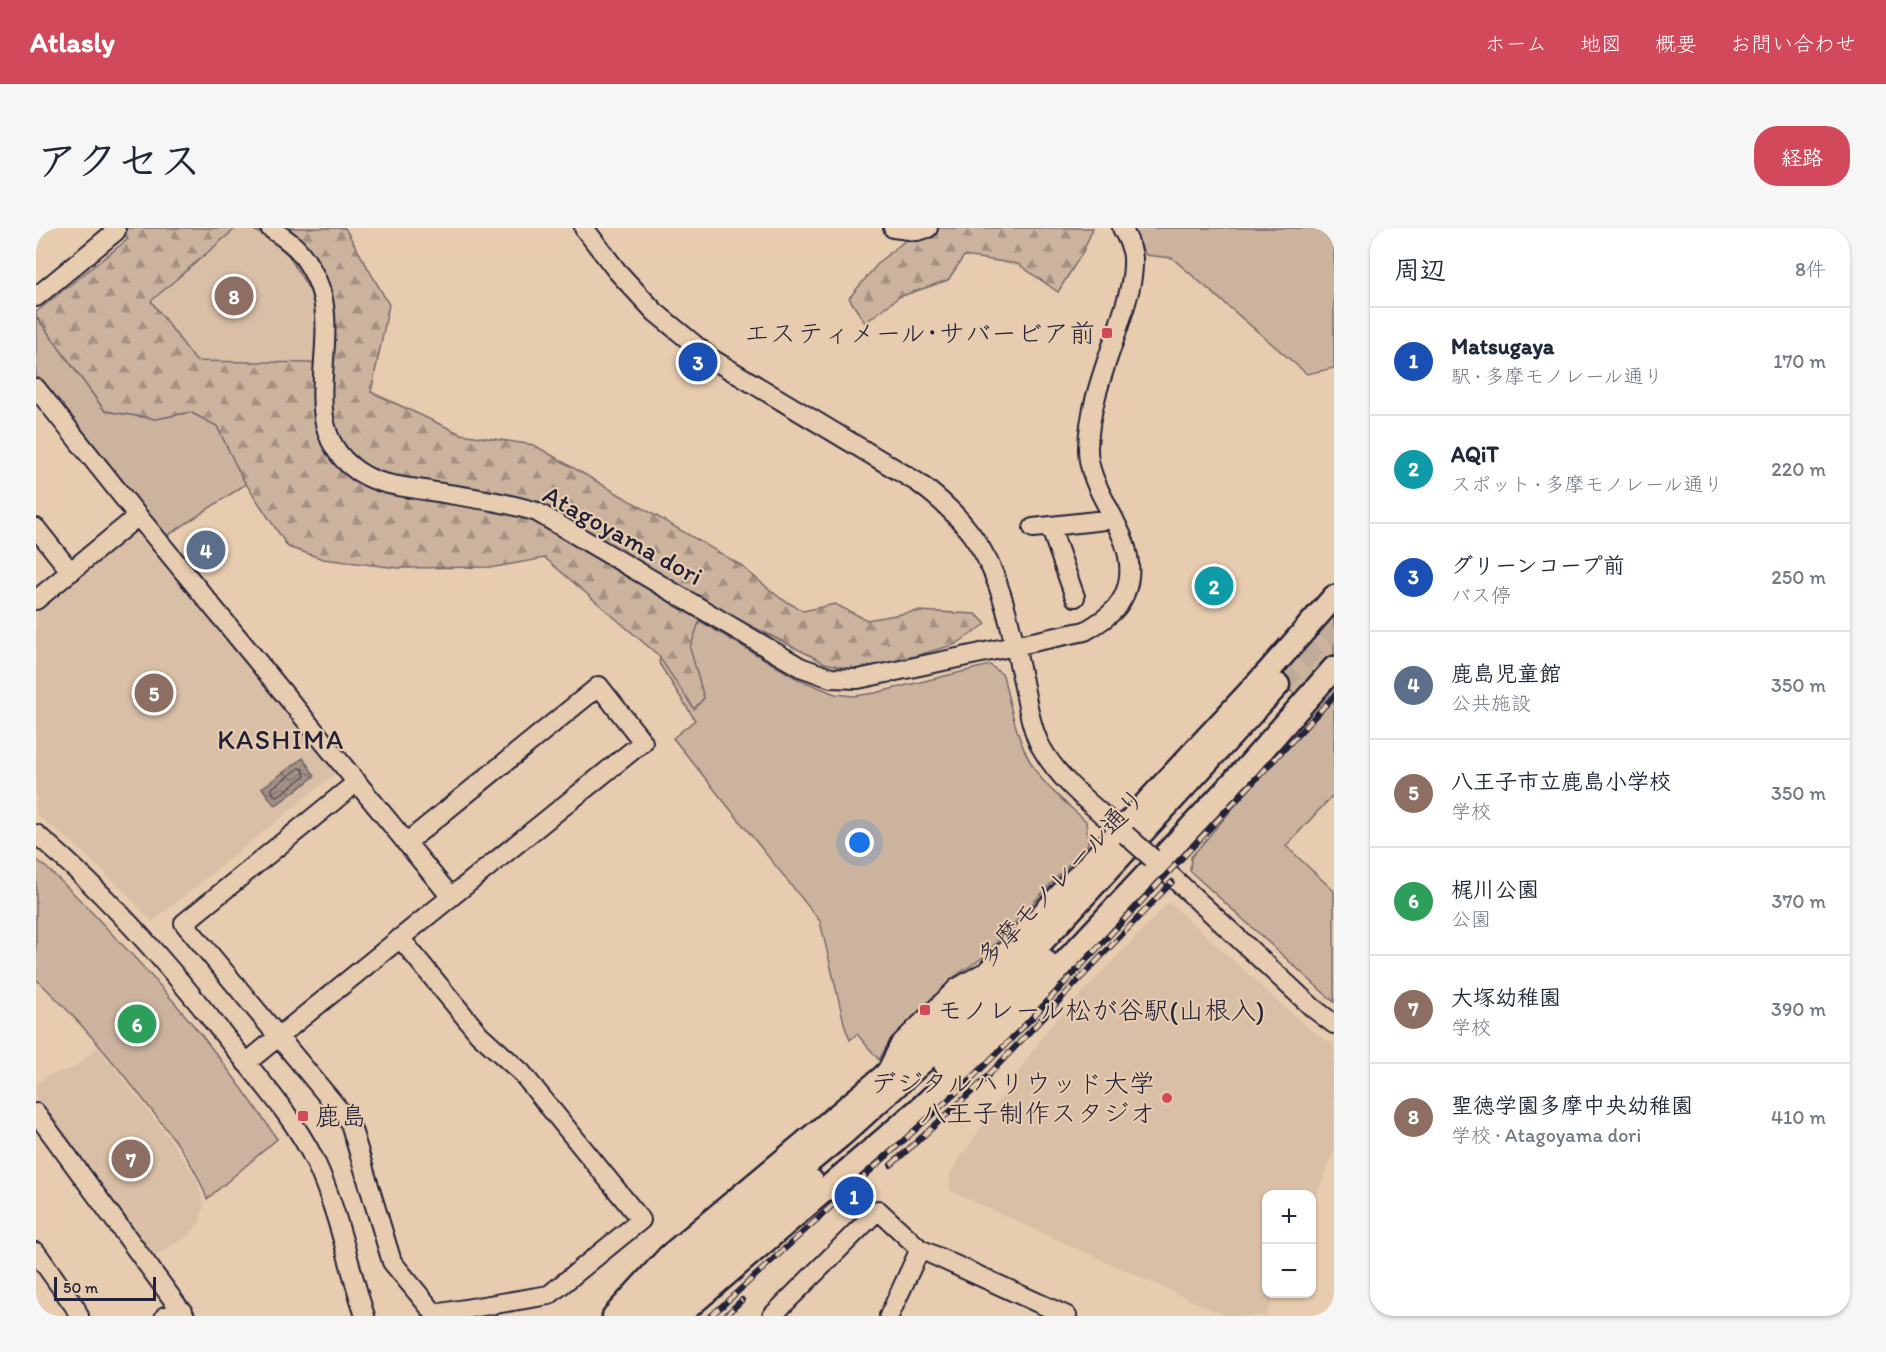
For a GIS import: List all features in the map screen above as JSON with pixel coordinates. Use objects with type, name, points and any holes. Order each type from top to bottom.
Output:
[{"type":"main road","points":[[614,1316],[669,1256],[882,1077],[998,963],[1123,832],[1334,597]]},
{"type":"main road","points":[[678,1316],[917,1111],[978,1054],[1155,861],[1280,732],[1334,668]]},
{"type":"main road","name":"多摩モノレール通り","points":[[636,1316],[680,1269],[843,1134],[942,1044],[1284,689],[973,1037],[869,1133],[693,1281],[661,1316]]},
{"type":"main road","points":[[680,1269],[718,1214]]},
{"type":"main road","points":[[688,1316],[704,1293]]},
{"type":"street","points":[[36,297],[116,231],[114,228]]},
{"type":"street","name":"Atagoyama dori","points":[[270,228],[294,246],[310,269],[321,293],[326,318],[322,405],[326,432],[336,451],[350,466],[390,485],[510,503],[537,512],[800,667],[831,678],[858,679],[1085,631],[1114,612],[1122,601],[1128,586],[1130,567],[1126,546],[1101,494],[1088,454],[1094,402],[1130,294],[1133,256],[1122,228]]},
{"type":"street","points":[[584,228],[617,272],[655,312],[712,359],[917,482],[948,507],[975,537],[989,562],[999,586],[1031,719],[1040,745],[1061,776],[1312,1008],[1334,1024]]},
{"type":"street","points":[[893,228],[917,231],[928,228]]},
{"type":"street","points":[[36,388],[138,516],[451,897]]},
{"type":"street","points":[[36,600],[138,516]]},
{"type":"street","points":[[1075,597],[1041,527],[1114,519]]},
{"type":"street","points":[[36,528],[71,572]]},
{"type":"street","points":[[246,1063],[643,742],[599,686],[406,843]]},
{"type":"street","points":[[357,782],[184,923],[350,1123],[392,1262],[435,1314],[549,1295],[641,1220],[521,1072],[479,1034],[400,938]]},
{"type":"street","points":[[36,834],[65,859],[177,975],[291,1120],[314,1159],[331,1201],[365,1316]]},
{"type":"street","points":[[36,1113],[184,1313],[165,1316]]},
{"type":"street","points":[[772,1316],[879,1210],[920,1249],[1067,1316]]},
{"type":"street","points":[[889,1316],[920,1249]]},
{"type":"street","points":[[36,1252],[79,1316]]},
{"type":"shaded area","points":[[236,228],[251,228],[275,243],[289,256],[310,291],[319,321],[314,363],[196,361],[151,301]]},
{"type":"shaded area","points":[[141,532],[336,773],[152,922],[125,892],[74,844],[36,814],[36,613],[134,533]]},
{"type":"shaded area","name":"デジタルハリウッド大学 八王子制作スタジオ","points":[[1169,902],[1283,1006],[1312,1031],[1334,1045],[1334,1151],[1316,1195],[1316,1190],[1262,1190],[1262,1298],[1273,1298],[1266,1316],[1226,1316],[950,1191],[950,1173],[1046,1031]]},
{"type":"shaded area","points":[[98,1047],[170,1139],[196,1178],[204,1203],[201,1220],[190,1235],[151,1258],[36,1099],[36,1084],[47,1076],[74,1068]]},
{"type":"green space","points":[[121,228],[236,228],[151,301],[196,361],[314,363],[319,321],[310,291],[289,256],[275,243],[251,228],[345,228],[389,305],[371,392],[461,434],[534,445],[739,564],[780,598],[803,611],[835,604],[867,620],[918,611],[976,614],[986,624],[956,644],[891,663],[854,670],[825,663],[718,609],[701,617],[690,648],[704,698],[694,709],[658,655],[545,558],[495,567],[398,568],[323,559],[288,547],[242,478],[217,426],[190,412],[156,419],[105,411],[36,316],[36,312],[128,239]]},
{"type":"green space","points":[[939,228],[1093,228],[1083,252],[1058,292],[1018,264],[964,256],[948,280],[899,297],[865,323],[849,298],[881,260],[911,236]]},
{"type":"green space","points":[[1131,228],[1334,228],[1334,368],[1307,374],[1172,258],[1146,255]]},
{"type":"green space","points":[[36,316],[105,411],[156,419],[190,412],[217,426],[246,484],[164,538],[36,377]]},
{"type":"green space","points":[[671,604],[796,678],[835,694],[854,696],[875,693],[990,665],[1003,675],[1018,734],[1038,774],[1086,821],[1088,844],[982,958],[955,976],[891,1039],[879,1060],[857,1034],[850,1040],[820,921],[673,738],[695,720],[659,663]]},
{"type":"green space","points":[[1334,606],[1334,654],[1298,697],[1275,678]]},
{"type":"green space","points":[[1334,691],[1334,794],[1286,846],[1334,891],[1334,1002],[1190,871],[1191,857]]},
{"type":"green space","points":[[36,859],[86,906],[180,1009],[240,1085],[277,1139],[207,1199],[196,1173],[164,1125],[66,1008],[36,979]]},
{"type":"water","points":[[303,758],[315,776],[275,806],[262,788]]},
{"type":"tunnel","points":[[1278,685],[1334,627]]},
{"type":"railway","points":[[711,1316],[971,1079],[1032,1018],[1334,696]]},
{"type":"railway","points":[[891,1165],[977,1087],[1172,882]]},
{"type":"railway","points":[[725,1316],[742,1300]]},
{"type":"place","name":"聖徳学園多摩中央幼稚園","points":[[234,296]]},
{"type":"place","name":"エスティメール･サバービア前","points":[[1107,333]]},
{"type":"place","name":"グリーンコープ前","points":[[698,362]]},
{"type":"place","name":"鹿島児童館","points":[[206,550]]},
{"type":"place","name":"AQiT","points":[[1214,586]]},
{"type":"place","name":"八王子市立鹿島小学校","points":[[154,693]]},
{"type":"place","name":"モノレール松が谷駅(山根入)","points":[[925,1010]]},
{"type":"place","name":"梶川公園","points":[[137,1024]]},
{"type":"place","name":"デジタルハリウッド大学 八王子制作スタジオ","points":[[1167,1098]]},
{"type":"place","name":"鹿島","points":[[303,1116]]},
{"type":"place","name":"大塚幼稚園","points":[[131,1159]]},
{"type":"place","name":"Matsugaya","points":[[854,1196]]},
{"type":"district","name":"KASHIMA","points":[[281,740]]}]
